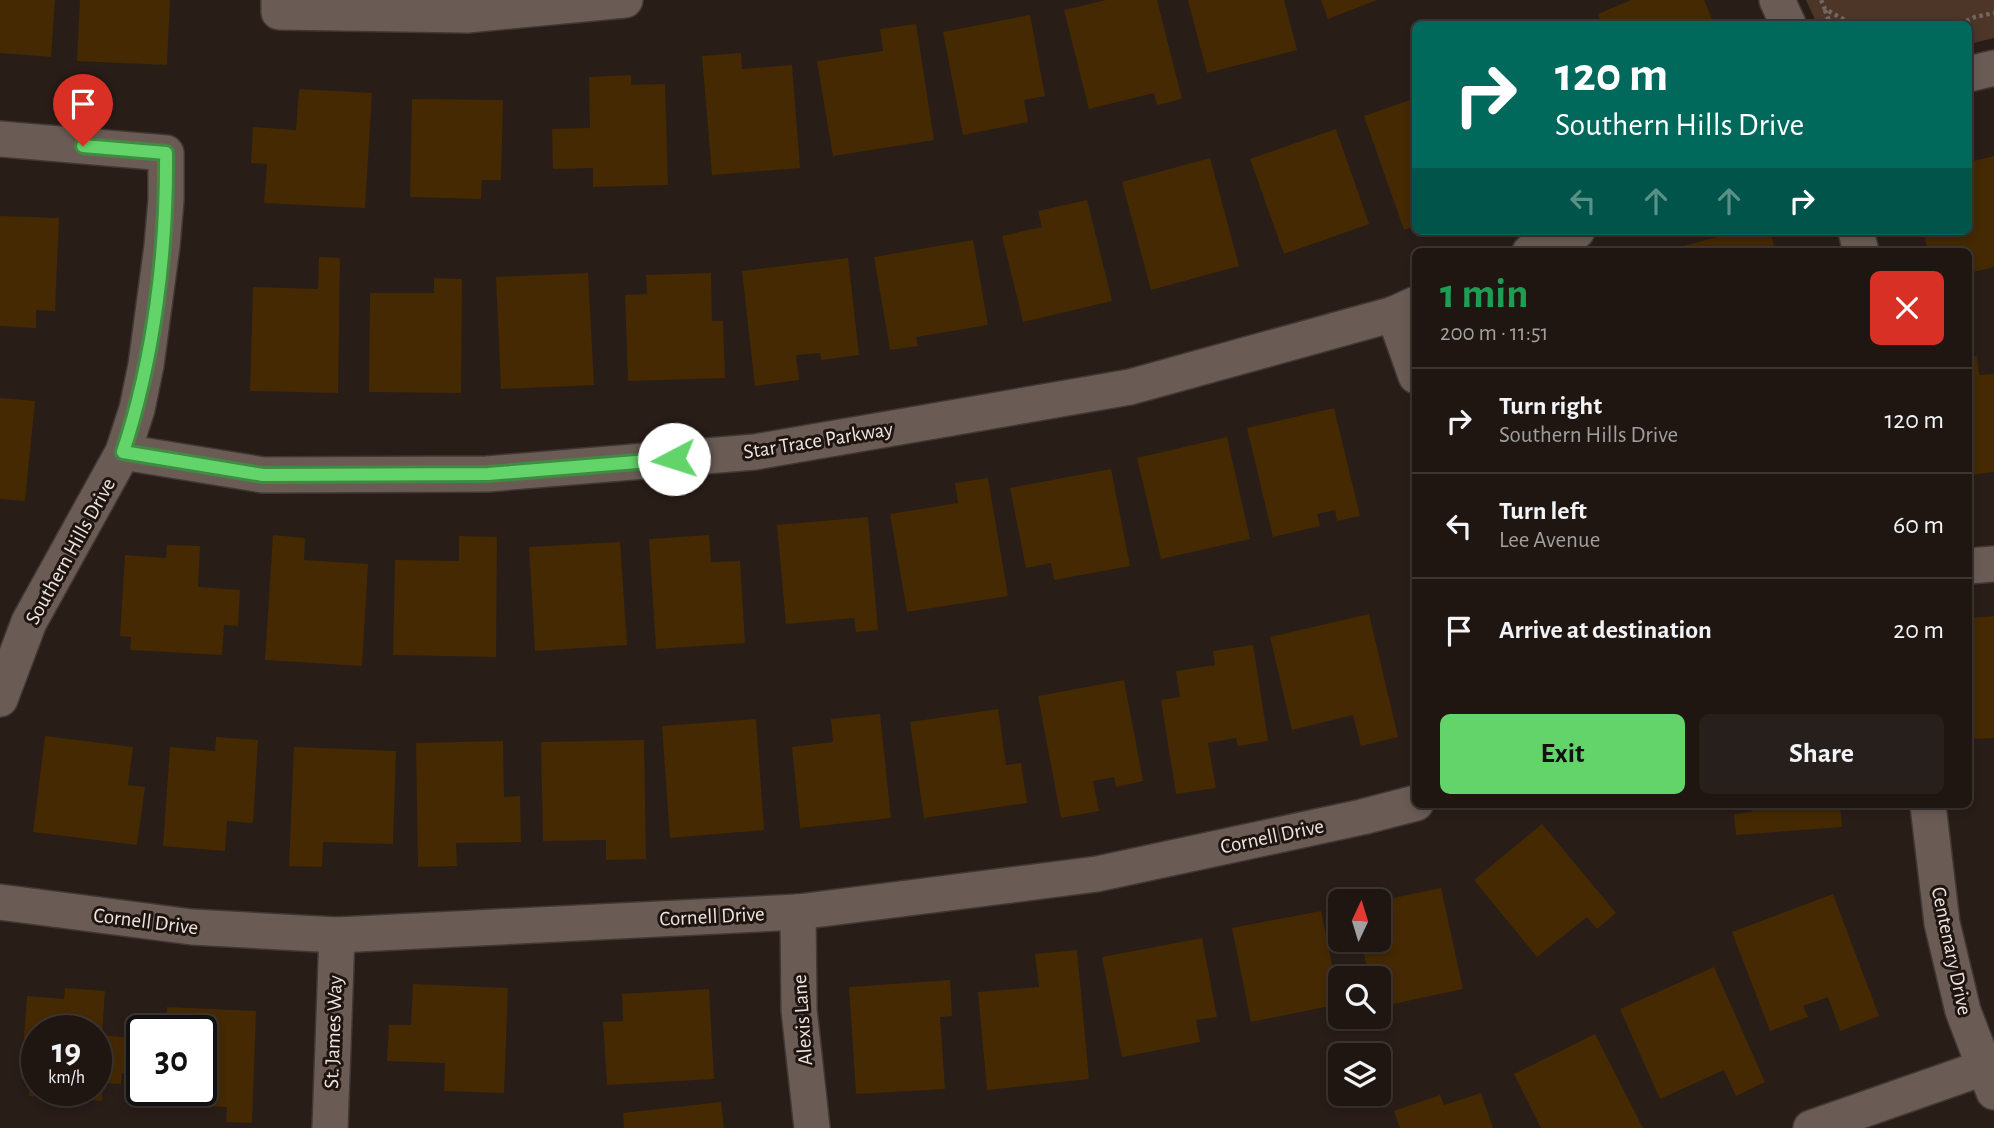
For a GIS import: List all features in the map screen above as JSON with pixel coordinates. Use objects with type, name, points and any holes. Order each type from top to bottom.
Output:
[{"type":"street","points":[[279,6],[467,15],[625,0]]},
{"type":"street","points":[[1776,0],[1786,21]]},
{"type":"street","points":[[1972,73],[1994,68]]},
{"type":"street","name":"Southern Hills Drive","points":[[0,139],[166,153],[165,212],[153,320],[137,409],[123,452],[14,617],[0,699]]},
{"type":"street","points":[[1539,248],[1568,235]]},
{"type":"street","points":[[1405,309],[1412,352]]},
{"type":"street","name":"Star Trace Parkway","points":[[123,452],[263,475],[488,474],[755,452],[1130,387],[1405,309]]},
{"type":"street","points":[[1972,566],[1994,564]]},
{"type":"street","name":"Cornell Drive","points":[[0,902],[192,927],[337,935],[799,912],[1097,874],[1412,804]]},
{"type":"street","name":"Centenary Drive","points":[[1928,808],[1942,923],[1963,1011],[1991,1075]]},
{"type":"street","name":"Alexis Lane","points":[[799,912],[799,1010],[812,1128]]},
{"type":"street","name":"St. James Way","points":[[330,1128],[337,935]]},
{"type":"street","points":[[1811,1128],[1991,1075]]},
{"type":"path","points":[[1821,0],[1829,21]]},
{"type":"path","points":[[1825,9],[1847,21]]},
{"type":"path","points":[[1966,21],[1994,13]]},
{"type":"shaded area","points":[[1806,0],[1994,0],[1994,38],[1972,43],[1972,21],[1816,21]]},
{"type":"building","points":[[0,0],[55,0],[51,57],[0,53]]},
{"type":"building","points":[[80,0],[170,0],[167,65],[77,61]]},
{"type":"building","points":[[1106,0],[1157,0],[1182,99],[1157,105],[1154,93],[1089,109],[1064,10]]},
{"type":"building","points":[[1188,0],[1284,0],[1297,50],[1207,73]]},
{"type":"building","points":[[1321,0],[1377,0],[1328,19]]},
{"type":"building","points":[[1631,0],[1704,0],[1713,21],[1601,21],[1598,14]]},
{"type":"building","points":[[1030,15],[1045,96],[1024,100],[1028,122],[963,135],[943,32]]},
{"type":"building","points":[[916,24],[934,140],[833,156],[817,61],[883,51],[880,29]]},
{"type":"building","points":[[741,53],[742,69],[792,65],[800,168],[712,175],[702,56]]},
{"type":"building","points":[[631,75],[631,85],[665,84],[668,185],[593,187],[593,168],[553,169],[552,129],[590,128],[589,77]]},
{"type":"building","points":[[299,89],[372,93],[365,208],[264,203],[267,164],[251,163],[253,127],[296,130]]},
{"type":"building","points":[[412,99],[503,100],[501,180],[482,180],[481,199],[410,197]]},
{"type":"building","points":[[1412,99],[1412,227],[1404,230],[1364,116]]},
{"type":"building","points":[[1336,129],[1369,224],[1284,254],[1250,159]]},
{"type":"building","points":[[1994,156],[1994,267],[1972,272],[1972,248],[1927,248],[1924,235],[1972,235],[1972,161]]},
{"type":"building","points":[[1210,158],[1239,266],[1151,290],[1122,182]]},
{"type":"building","points":[[1087,200],[1112,301],[1023,322],[1002,236],[1042,227],[1038,211]]},
{"type":"building","points":[[0,216],[59,218],[55,311],[36,310],[36,328],[0,326]]},
{"type":"building","points":[[1724,235],[1771,235],[1775,248],[1680,248]]},
{"type":"building","points":[[973,240],[988,325],[916,337],[918,346],[890,350],[874,257]]},
{"type":"building","points":[[319,257],[340,258],[338,393],[250,391],[253,287],[318,289]]},
{"type":"building","points":[[848,258],[859,355],[821,360],[820,353],[796,355],[799,380],[755,386],[742,271]]},
{"type":"building","points":[[588,273],[594,385],[501,389],[496,277]]},
{"type":"building","points":[[711,273],[712,321],[723,321],[725,378],[628,381],[625,295],[647,294],[646,275]]},
{"type":"building","points":[[434,278],[462,279],[461,393],[369,392],[370,293],[434,293]]},
{"type":"building","points":[[1977,356],[1979,375],[1994,374],[1994,472],[1972,475],[1972,357]]},
{"type":"building","points":[[0,398],[35,401],[25,501],[0,499]]},
{"type":"building","points":[[1334,408],[1360,516],[1337,521],[1335,510],[1317,514],[1320,526],[1273,537],[1247,428]]},
{"type":"building","points":[[1227,437],[1250,539],[1161,559],[1137,458]]},
{"type":"building","points":[[1111,469],[1130,566],[1054,580],[1051,563],[1026,568],[1010,488]]},
{"type":"building","points":[[988,478],[1008,596],[907,612],[890,514],[958,503],[955,483]]},
{"type":"building","points":[[868,517],[878,630],[856,632],[854,618],[786,624],[777,525]]},
{"type":"building","points":[[273,535],[305,538],[304,560],[368,564],[362,666],[265,660]]},
{"type":"building","points":[[709,535],[711,562],[740,561],[745,643],[656,649],[649,539]]},
{"type":"building","points":[[459,536],[497,537],[496,657],[393,655],[395,560],[459,561]]},
{"type":"building","points":[[620,542],[627,645],[535,651],[529,547]]},
{"type":"building","points":[[167,545],[200,546],[198,587],[240,590],[238,626],[224,625],[222,655],[130,650],[131,637],[120,636],[125,555],[166,558]]},
{"type":"building","points":[[1369,614],[1398,737],[1361,746],[1353,715],[1292,730],[1270,637]]},
{"type":"building","points":[[1994,616],[1994,738],[1972,739],[1972,618]]},
{"type":"building","points":[[1253,645],[1268,741],[1238,746],[1236,738],[1208,743],[1216,788],[1176,794],[1161,700],[1180,697],[1176,671],[1215,665],[1213,651]]},
{"type":"building","points":[[1124,680],[1143,781],[1116,787],[1114,777],[1093,781],[1099,811],[1061,818],[1038,696]]},
{"type":"building","points":[[998,709],[1006,765],[1021,763],[1027,803],[924,818],[910,722]]},
{"type":"building","points":[[880,714],[891,818],[800,828],[792,747],[833,742],[831,719]]},
{"type":"building","points":[[756,719],[764,830],[670,838],[662,726]]},
{"type":"building","points":[[45,736],[133,747],[128,785],[145,787],[137,845],[33,832]]},
{"type":"building","points":[[216,737],[258,740],[253,823],[227,821],[225,851],[163,846],[170,747],[215,751]]},
{"type":"building","points":[[644,740],[646,859],[606,860],[606,840],[543,841],[541,742]]},
{"type":"building","points":[[503,741],[504,797],[520,796],[521,842],[456,843],[457,866],[418,867],[416,743]]},
{"type":"building","points":[[294,747],[396,751],[393,844],[323,842],[322,867],[289,866]]},
{"type":"building","points":[[1752,808],[1840,808],[1842,827],[1736,835],[1734,814],[1752,812]]},
{"type":"building","points":[[1542,824],[1616,913],[1597,929],[1587,917],[1537,957],[1474,880]]},
{"type":"building","points":[[1441,888],[1463,989],[1391,1004],[1391,966],[1366,966],[1364,952],[1391,952],[1391,898]]},
{"type":"building","points":[[1833,894],[1879,1016],[1840,1031],[1828,997],[1803,1006],[1808,1017],[1770,1031],[1732,932]]},
{"type":"building","points":[[1321,911],[1332,966],[1328,966],[1328,1006],[1251,1022],[1232,928]]},
{"type":"building","points":[[1202,938],[1217,1017],[1196,1020],[1200,1042],[1122,1057],[1102,957]]},
{"type":"building","points":[[1077,950],[1089,1079],[987,1090],[978,992],[1039,987],[1035,954]]},
{"type":"building","points":[[1714,967],[1765,1082],[1736,1096],[1724,1070],[1660,1099],[1620,1009]]},
{"type":"building","points":[[950,980],[952,1016],[940,1017],[945,1089],[856,1094],[849,987]]},
{"type":"building","points":[[413,984],[508,988],[504,1093],[444,1091],[445,1063],[387,1061],[389,1025],[411,1025]]},
{"type":"building","points":[[65,988],[105,991],[103,1015],[26,1015],[27,996],[64,999]]},
{"type":"building","points":[[709,989],[714,1079],[607,1085],[603,1022],[623,1021],[622,994]]},
{"type":"building","points":[[167,1007],[256,1011],[252,1123],[226,1122],[227,1107],[205,1106],[217,1106],[217,1015],[167,1015]]},
{"type":"building","points":[[1595,1034],[1643,1128],[1541,1128],[1514,1074]]},
{"type":"building","points":[[112,1036],[126,1037],[126,1073],[122,1073],[121,1084],[112,1084]]},
{"type":"building","points":[[1481,1093],[1493,1128],[1400,1128],[1394,1111],[1440,1095],[1444,1105]]},
{"type":"building","points":[[721,1102],[724,1128],[624,1128],[623,1113]]},
{"type":"route","points":[[83,146],[166,153],[162,246],[146,365],[137,409],[123,452],[263,475],[488,474],[674,459]]}]
